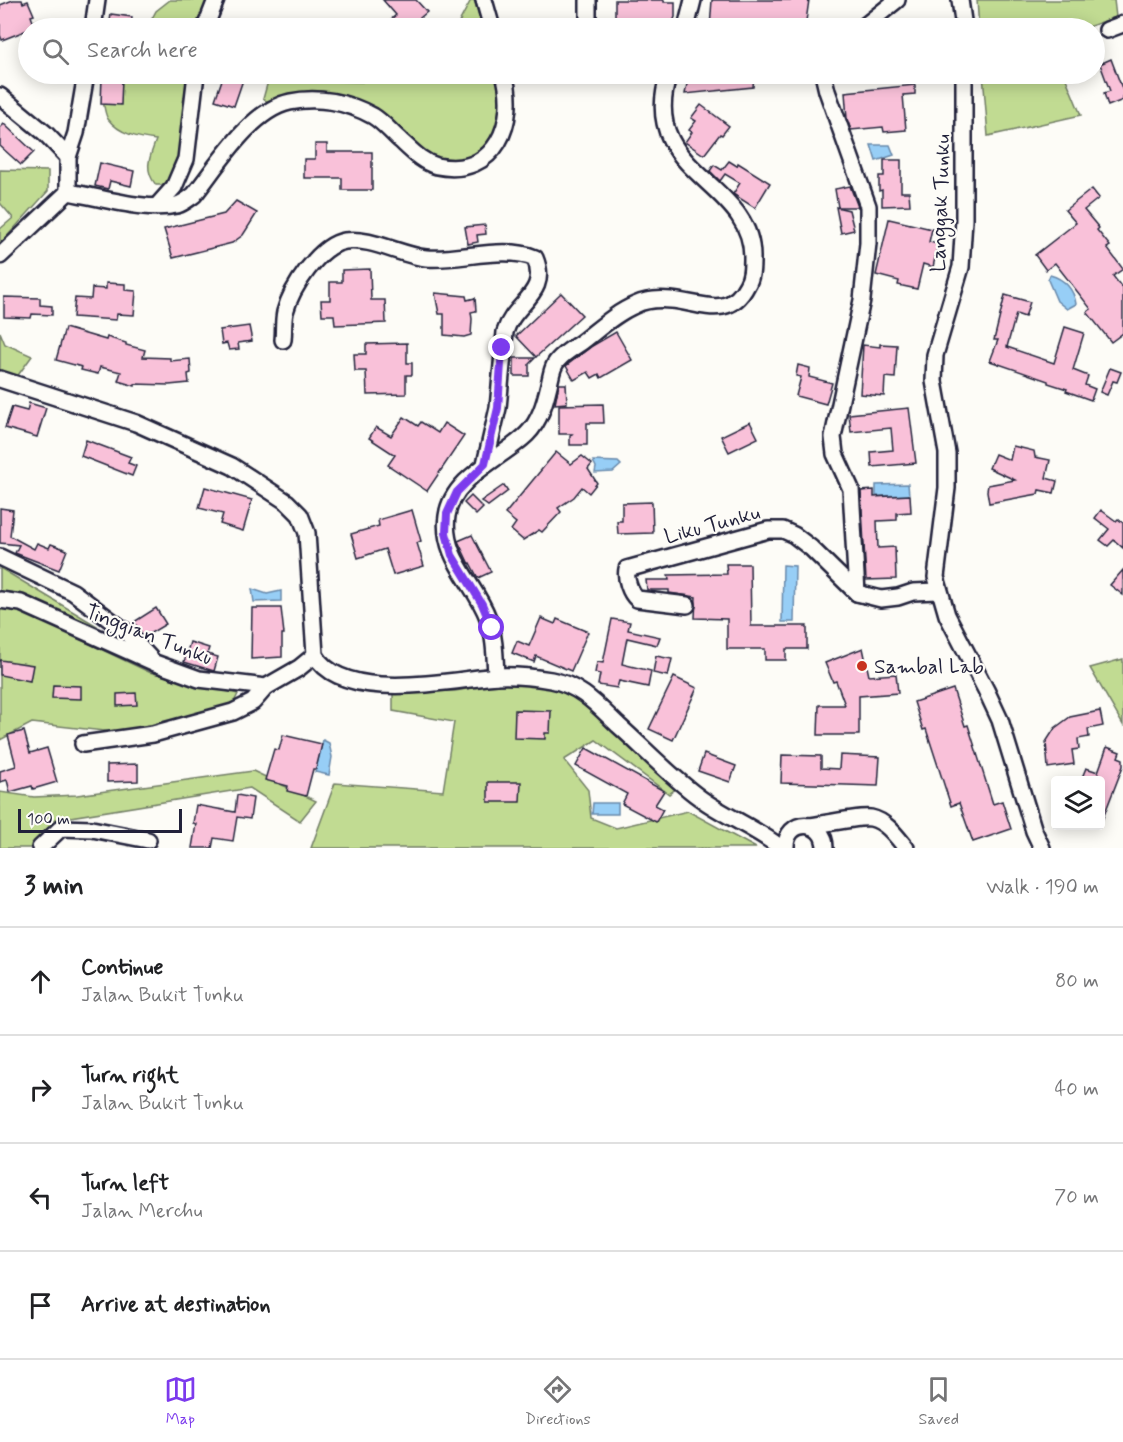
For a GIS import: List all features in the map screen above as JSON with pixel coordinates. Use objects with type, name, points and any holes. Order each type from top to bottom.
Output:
[{"type":"street","points":[[95,18],[98,0]]},
{"type":"street","points":[[209,18],[216,0]]},
{"type":"street","points":[[484,0],[489,18]]},
{"type":"street","points":[[588,0],[588,18]]},
{"type":"street","points":[[688,18],[693,0]]},
{"type":"street","points":[[874,18],[897,0]]},
{"type":"street","points":[[960,0],[963,18]]},
{"type":"street","points":[[1107,30],[1123,24]]},
{"type":"street","points":[[0,256],[68,192],[68,157],[76,132],[84,84]]},
{"type":"street","points":[[157,206],[174,187],[186,159],[195,84]]},
{"type":"street","points":[[68,192],[157,206],[178,204],[194,195],[243,132],[264,113],[288,102],[315,99],[345,103],[375,117],[421,159],[437,166],[461,167],[481,160],[501,140],[506,128],[508,104],[505,84]]},
{"type":"street","points":[[496,676],[494,639],[488,617],[452,555],[446,533],[447,514],[457,492],[485,464],[520,440],[534,426],[544,403],[555,362],[622,311],[638,303],[672,300],[702,307],[719,307],[735,299],[748,285],[752,249],[750,235],[745,224],[729,203],[688,166],[675,149],[663,116],[666,84]]},
{"type":"street","points":[[826,84],[868,206],[868,243],[862,300],[833,437],[834,454],[851,489],[857,593],[881,599],[913,592],[938,591]]},
{"type":"street","name":"Langgak Tunku","points":[[964,84],[964,220],[961,267],[935,355],[934,381],[948,453],[947,488],[936,577],[938,591],[947,615],[1000,720],[1034,831],[1042,848]]},
{"type":"street","points":[[0,96],[45,133],[68,157]]},
{"type":"street","points":[[283,340],[285,311],[312,261],[331,246],[345,241],[368,243],[426,258],[518,253],[535,258],[539,267],[537,287],[508,322],[505,332],[498,408],[485,464]]},
{"type":"street","points":[[0,379],[136,423],[232,466],[287,502],[300,515],[307,533],[315,656],[325,669],[361,683],[442,684],[496,676],[525,676],[554,681],[578,690],[697,796],[721,813],[762,833],[781,848]]},
{"type":"street","name":"Liku Tunku","points":[[687,605],[637,599],[632,595],[627,569],[758,531],[778,529],[794,535],[811,548],[857,593]]},
{"type":"street","points":[[0,556],[74,592],[124,631],[155,663]]},
{"type":"street","name":"Tinggian Tunku","points":[[0,600],[21,603],[155,663],[199,679],[266,687]]},
{"type":"street","points":[[83,744],[153,734],[233,712],[253,702],[266,687],[315,656]]},
{"type":"street","points":[[762,833],[793,830],[804,825],[870,818],[891,830],[906,848]]},
{"type":"street","points":[[825,847],[839,822]]},
{"type":"street","points":[[810,826],[822,833],[825,847]]},
{"type":"street","points":[[40,848],[61,828],[92,829],[148,840]]},
{"type":"street","points":[[786,848],[786,840],[793,830]]},
{"type":"green space","points":[[170,0],[210,0],[203,18],[152,18],[156,11]]},
{"type":"green space","points":[[471,0],[474,0],[480,18],[461,18]]},
{"type":"green space","points":[[977,0],[1114,0],[1116,17],[1105,21],[1105,18],[978,18]]},
{"type":"green space","points":[[114,84],[191,84],[180,166],[164,185],[156,185],[150,174],[150,157],[156,140],[136,136],[118,128],[108,119],[103,100]]},
{"type":"green space","points":[[267,84],[499,84],[502,107],[492,145],[471,159],[438,161],[420,151],[366,106],[271,104],[263,99]]},
{"type":"green space","points":[[984,84],[1068,84],[1081,115],[988,136]]},
{"type":"green space","points":[[0,170],[48,171],[48,191],[0,244],[0,229],[13,218],[0,203]]},
{"type":"green space","points":[[0,332],[5,344],[32,356],[16,378],[0,373]]},
{"type":"green space","points":[[0,568],[97,626],[93,630],[0,591]]},
{"type":"green space","points":[[0,607],[12,607],[149,672],[238,694],[230,710],[122,733],[32,723],[0,740]]},
{"type":"green space","points":[[1123,659],[1123,725],[1090,668]]},
{"type":"green space","points":[[507,682],[549,686],[587,704],[678,787],[669,794],[596,740],[564,760],[588,790],[591,818],[616,828],[688,811],[756,848],[311,848],[335,783],[443,791],[454,722],[393,711],[393,692],[455,691]]},
{"type":"green space","points":[[253,771],[316,801],[300,821],[250,788],[52,820],[51,848],[0,848],[0,792],[34,797],[77,795]]},
{"type":"water","points":[[871,145],[890,145],[894,155],[876,161]]},
{"type":"water","points":[[1050,275],[1060,279],[1068,286],[1076,304],[1067,309],[1057,301],[1048,280]]},
{"type":"water","points":[[593,461],[618,462],[621,465],[613,472],[595,473],[596,467]]},
{"type":"water","points":[[908,484],[909,495],[876,496],[876,485]]},
{"type":"water","points":[[783,565],[795,566],[794,622],[782,622]]},
{"type":"water","points":[[252,589],[267,594],[281,591],[281,601],[254,602]]},
{"type":"water","points":[[323,740],[329,743],[332,757],[329,775],[315,772]]},
{"type":"water","points":[[593,803],[618,803],[618,814],[592,814]]},
{"type":"building","points":[[13,0],[22,0],[23,3],[28,1],[34,15],[32,18],[18,18],[18,34],[2,40],[0,5]]},
{"type":"building","points":[[383,0],[416,0],[427,12],[420,18],[392,18],[396,15]]},
{"type":"building","points":[[615,0],[675,2],[675,18],[615,18]]},
{"type":"building","points":[[712,0],[809,0],[806,18],[711,18]]},
{"type":"building","points":[[111,14],[132,17],[132,18],[110,18]]},
{"type":"building","points":[[1111,59],[1123,91],[1123,100],[1108,106],[1104,93],[1110,91],[1105,78],[1105,62]]},
{"type":"building","points":[[102,84],[122,84],[121,105],[101,104]]},
{"type":"building","points":[[221,84],[242,84],[234,106],[215,100]]},
{"type":"building","points":[[687,84],[753,84],[753,87],[685,94]]},
{"type":"building","points":[[915,85],[915,94],[903,95],[906,130],[884,132],[883,127],[851,130],[847,119],[845,92]]},
{"type":"building","points":[[701,105],[729,126],[704,155],[685,142],[692,132],[689,130],[696,121],[691,118]]},
{"type":"building","points":[[4,124],[34,152],[21,165],[0,146],[0,128]]},
{"type":"building","points":[[315,144],[327,144],[327,152],[372,152],[372,190],[342,190],[342,178],[304,178],[304,159],[315,159]]},
{"type":"building","points":[[884,160],[901,160],[901,192],[909,192],[910,205],[882,206],[879,176],[884,176]]},
{"type":"building","points":[[729,161],[737,166],[738,163],[770,183],[755,208],[733,194],[740,183],[725,174],[720,181],[710,171],[714,165],[722,170]]},
{"type":"building","points":[[100,163],[134,171],[131,186],[110,181],[108,189],[95,186]]},
{"type":"building","points":[[850,186],[858,207],[838,207],[835,189]]},
{"type":"building","points":[[1092,189],[1099,198],[1084,210],[1099,228],[1097,230],[1110,246],[1107,248],[1123,269],[1113,276],[1123,289],[1123,333],[1111,342],[1087,312],[1091,309],[1055,263],[1046,270],[1035,255],[1076,223],[1065,210]]},
{"type":"building","points":[[236,201],[257,213],[243,235],[232,243],[173,258],[164,229],[224,214]]},
{"type":"building","points":[[836,207],[849,210],[854,230],[841,233]]},
{"type":"building","points":[[889,219],[932,229],[929,242],[938,244],[933,267],[923,264],[917,289],[898,285],[899,281],[876,275]]},
{"type":"building","points":[[485,225],[486,234],[477,235],[478,242],[468,244],[465,227]]},
{"type":"building","points":[[370,269],[371,300],[385,300],[386,323],[335,325],[334,315],[322,315],[321,300],[330,300],[330,282],[342,282],[342,270]]},
{"type":"building","points":[[106,283],[125,284],[125,290],[136,291],[134,315],[117,314],[116,320],[73,317],[75,298],[91,299],[92,288],[106,289]]},
{"type":"building","points":[[435,293],[466,296],[467,300],[475,298],[476,311],[471,312],[471,335],[464,337],[444,335],[444,314],[439,314]]},
{"type":"building","points":[[561,293],[582,315],[536,357],[516,336]]},
{"type":"building","points":[[1005,295],[1030,302],[1025,317],[1016,314],[1007,347],[1054,363],[1065,327],[1084,333],[1073,370],[1088,376],[1085,385],[1095,389],[1091,400],[1066,391],[1067,389],[1048,383],[1048,381],[990,361],[998,340],[994,340]]},
{"type":"building","points":[[4,297],[40,298],[40,305],[52,306],[52,315],[32,314],[31,318],[4,317]]},
{"type":"building","points":[[249,326],[252,341],[238,343],[239,349],[229,350],[227,343],[222,344],[220,330]]},
{"type":"building","points":[[65,328],[106,340],[107,337],[145,350],[143,357],[170,358],[170,361],[190,359],[189,383],[135,384],[135,386],[118,381],[121,372],[100,367],[98,374],[56,360]]},
{"type":"building","points":[[616,332],[632,360],[601,378],[599,374],[592,378],[588,372],[574,380],[566,366],[592,346]]},
{"type":"building","points":[[407,343],[407,363],[412,363],[412,375],[406,375],[406,394],[367,395],[366,371],[355,371],[354,354],[366,354],[366,344]]},
{"type":"building","points":[[880,344],[897,345],[895,378],[885,377],[884,396],[860,394],[863,345],[880,347]]},
{"type":"building","points":[[514,358],[535,358],[529,364],[529,376],[514,376]]},
{"type":"building","points":[[798,365],[810,368],[809,377],[832,383],[826,404],[796,396],[801,377],[796,376]]},
{"type":"building","points":[[1110,368],[1121,372],[1117,382],[1113,381],[1107,395],[1100,392]]},
{"type":"building","points":[[559,384],[566,384],[567,403],[555,404]]},
{"type":"building","points":[[29,403],[46,408],[37,437],[5,428],[12,407],[27,411]]},
{"type":"building","points":[[603,404],[604,423],[587,423],[587,445],[570,445],[572,434],[559,434],[559,405]]},
{"type":"building","points":[[909,408],[916,463],[872,467],[871,452],[893,450],[891,428],[851,432],[849,414]]},
{"type":"building","points":[[404,417],[418,426],[421,422],[438,433],[444,423],[464,436],[427,491],[388,465],[395,455],[369,438],[376,427],[391,436]]},
{"type":"building","points":[[750,422],[758,438],[729,452],[721,436]]},
{"type":"building","points":[[86,440],[131,457],[128,463],[136,466],[132,476],[81,456]]},
{"type":"building","points":[[1013,446],[1034,451],[1035,457],[1050,460],[1046,478],[1057,481],[1054,493],[1039,490],[1038,494],[989,503],[988,485],[1015,480],[989,468],[995,454],[1010,460]]},
{"type":"building","points":[[556,452],[571,464],[582,456],[592,464],[588,469],[597,483],[589,493],[582,487],[574,497],[558,508],[561,512],[542,532],[539,530],[523,540],[511,530],[516,523],[505,514]]},
{"type":"building","points":[[504,485],[508,491],[488,506],[481,501]]},
{"type":"building","points":[[205,487],[252,500],[243,531],[220,524],[223,514],[199,508]]},
{"type":"building","points":[[874,490],[874,497],[910,495],[911,512],[897,513],[897,520],[877,521],[878,548],[895,547],[896,579],[866,580],[861,491]]},
{"type":"building","points":[[471,496],[483,508],[476,515],[464,503]]},
{"type":"building","points":[[652,502],[653,533],[618,534],[617,521],[622,521],[622,503]]},
{"type":"building","points":[[0,508],[13,510],[10,536],[34,549],[37,543],[49,548],[51,544],[67,550],[59,570],[15,553],[19,545],[0,543]]},
{"type":"building","points":[[412,510],[421,541],[417,543],[424,566],[393,575],[385,549],[358,558],[351,534],[379,526],[378,520]]},
{"type":"building","points":[[1101,510],[1116,521],[1118,519],[1123,523],[1123,548],[1114,540],[1108,546],[1100,540],[1109,529],[1095,518]]},
{"type":"building","points":[[472,535],[491,572],[478,578],[458,541]]},
{"type":"building","points":[[726,564],[750,564],[751,626],[807,626],[807,649],[786,649],[786,660],[765,660],[765,649],[727,649],[727,619],[695,618],[696,597],[669,593],[669,590],[647,590],[646,580],[669,580],[668,575],[727,574]]},
{"type":"building","points":[[1123,570],[1123,595],[1110,585]]},
{"type":"building","points":[[156,608],[166,624],[144,637],[134,622]]},
{"type":"building","points":[[252,608],[281,608],[284,634],[282,634],[282,657],[251,659]]},
{"type":"building","points":[[541,618],[555,624],[557,619],[588,632],[571,671],[536,656],[534,662],[512,653],[517,641],[529,646]]},
{"type":"building","points":[[612,619],[630,622],[628,630],[660,637],[657,645],[627,638],[622,664],[651,671],[648,687],[619,681],[617,688],[598,685],[600,674],[595,673],[597,662],[603,663]]},
{"type":"building","points":[[190,642],[209,648],[207,654],[218,657],[214,671],[184,662]]},
{"type":"building","points":[[863,648],[869,676],[896,674],[898,693],[859,696],[859,735],[818,735],[819,705],[845,705],[836,681],[833,682],[825,663]]},
{"type":"building","points":[[656,656],[672,659],[668,676],[653,673]]},
{"type":"building","points":[[0,660],[33,665],[30,681],[0,675]]},
{"type":"building","points":[[674,677],[697,688],[673,740],[649,729]]},
{"type":"building","points":[[53,685],[81,686],[81,699],[52,698]]},
{"type":"building","points":[[953,689],[965,726],[968,725],[993,804],[1002,801],[1011,829],[973,842],[959,803],[951,806],[926,729],[923,730],[914,702]]},
{"type":"building","points":[[136,693],[137,705],[117,706],[117,694]]},
{"type":"building","points":[[515,710],[551,711],[550,733],[545,733],[545,739],[514,738]]},
{"type":"building","points":[[1100,711],[1103,726],[1088,729],[1089,737],[1078,739],[1079,749],[1072,750],[1074,764],[1048,768],[1046,742],[1055,728],[1070,717]]},
{"type":"building","points":[[24,731],[30,753],[47,748],[57,782],[33,789],[32,786],[10,792],[7,780],[0,782],[0,771],[16,766],[8,735]]},
{"type":"building","points":[[283,735],[322,744],[306,796],[287,791],[288,786],[265,780],[274,749],[279,750]]},
{"type":"building","points":[[1107,747],[1120,752],[1118,757],[1123,759],[1123,766],[1105,813],[1105,776],[1083,776],[1086,768],[1098,772]]},
{"type":"building","points":[[586,748],[664,791],[655,805],[663,809],[656,822],[622,804],[627,794],[576,766]]},
{"type":"building","points":[[704,754],[736,766],[730,782],[698,771]]},
{"type":"building","points":[[782,755],[821,756],[821,768],[839,769],[840,755],[880,757],[878,786],[781,783]]},
{"type":"building","points":[[138,764],[138,781],[107,782],[107,765]]},
{"type":"building","points":[[488,782],[521,782],[520,802],[488,802]]},
{"type":"building","points":[[237,795],[253,798],[250,819],[237,817],[233,841],[214,838],[212,848],[192,848],[196,805],[235,812]]},
{"type":"place","name":"Sambal Lab","points":[[862,666]]},
{"type":"route","points":[[492,628],[482,604],[452,555],[446,533],[447,514],[457,492],[485,464],[498,408],[502,348]]}]
